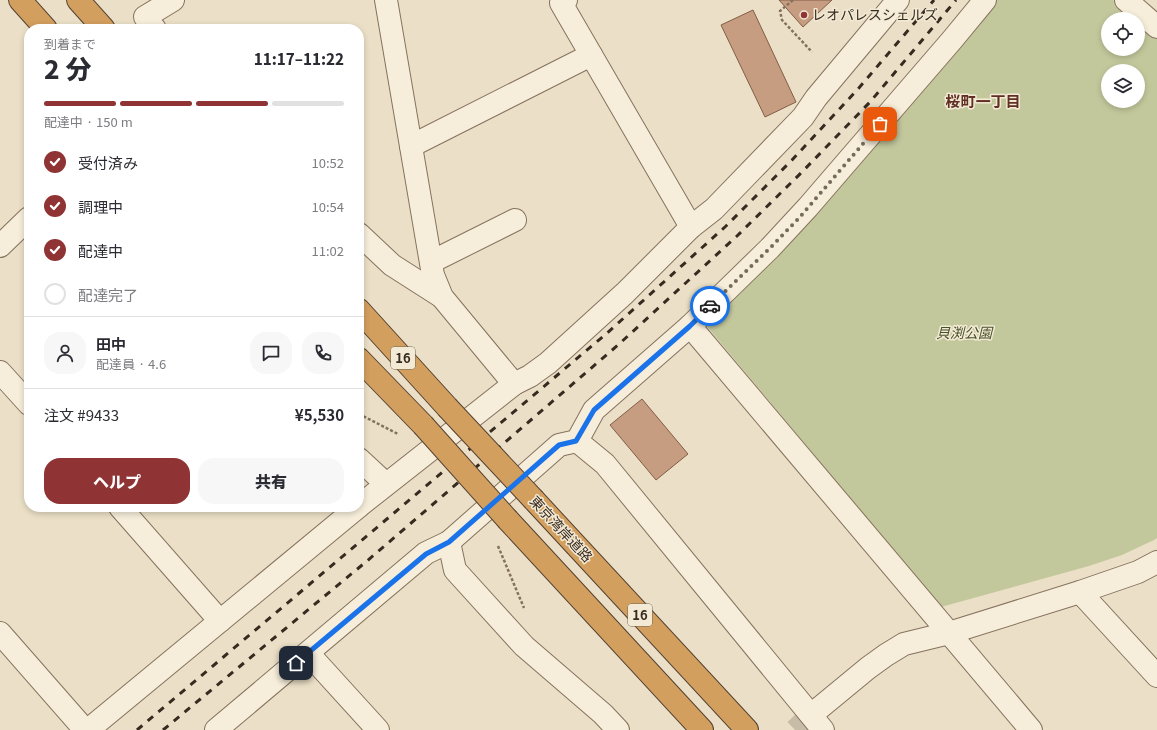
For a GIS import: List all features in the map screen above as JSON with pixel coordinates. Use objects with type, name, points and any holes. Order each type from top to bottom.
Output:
[{"type":"highway","points":[[20,0],[42,24]]},
{"type":"highway","points":[[78,0],[100,24]]},
{"type":"highway","name":"東京湾岸道路","points":[[364,315],[747,730]]},
{"type":"highway","name":"16","points":[[364,364],[423,425],[508,520],[702,730]]},
{"type":"street","points":[[150,24],[144,17],[172,0]]},
{"type":"street","points":[[386,0],[433,275],[442,297],[514,384]]},
{"type":"street","points":[[566,0],[561,3],[691,226]]},
{"type":"street","points":[[364,502],[514,384],[530,376],[548,363],[625,293],[691,226],[714,209],[803,117],[816,98],[898,0]]},
{"type":"street","points":[[216,730],[426,554],[449,542],[559,445],[576,441],[594,410],[690,326],[770,248],[808,207],[985,0]]},
{"type":"street","points":[[1126,0],[1157,26]]},
{"type":"street","points":[[411,146],[591,55]]},
{"type":"street","points":[[431,262],[515,220]]},
{"type":"street","points":[[0,246],[24,223]]},
{"type":"street","points":[[364,239],[392,265],[442,297]]},
{"type":"street","points":[[690,326],[1031,730]]},
{"type":"street","points":[[0,372],[24,398]]},
{"type":"street","points":[[576,441],[605,464],[817,723],[868,668],[904,644],[949,633],[1080,592],[1138,572],[1157,562]]},
{"type":"street","points":[[364,464],[386,484]]},
{"type":"street","points":[[124,512],[220,621]]},
{"type":"street","points":[[0,633],[86,730],[352,512]]},
{"type":"street","points":[[449,542],[455,570],[524,646],[602,714],[618,730]]},
{"type":"street","points":[[1080,592],[1157,676]]},
{"type":"street","points":[[308,653],[378,730]]},
{"type":"path","points":[[793,0],[780,11],[782,20],[812,52]]},
{"type":"path","points":[[364,417],[400,436]]},
{"type":"path","points":[[497,544],[524,609]]},
{"type":"green space","name":"貝渕公園","points":[[991,0],[1113,0],[1127,12],[1101,12],[1101,56],[1145,56],[1145,28],[1157,38],[1157,538],[1122,555],[1089,566],[941,607],[705,324]]},
{"type":"building","name":"レオパレスシェルズ","points":[[779,0],[832,0],[803,27]]},
{"type":"building","points":[[753,10],[796,102],[765,117],[721,25]]},
{"type":"building","points":[[642,399],[688,454],[656,480],[610,425]]},
{"type":"tunnel","points":[[795,730],[811,715]]},
{"type":"railway","points":[[137,730],[606,334],[726,226],[792,160],[858,89],[934,0]]},
{"type":"railway","points":[[163,730],[367,561],[618,345],[737,236],[870,102],[956,0]]},
{"type":"way so far","points":[[710,306],[799,218],[880,124]]},
{"type":"place","name":"レオパレスシェルズ","points":[[804,15]]},
{"type":"district","name":"桜町一丁目","points":[[983,102]]},
{"type":"route","points":[[296,663],[426,554],[449,542],[559,445],[576,441],[594,410],[690,326],[710,306]]}]
